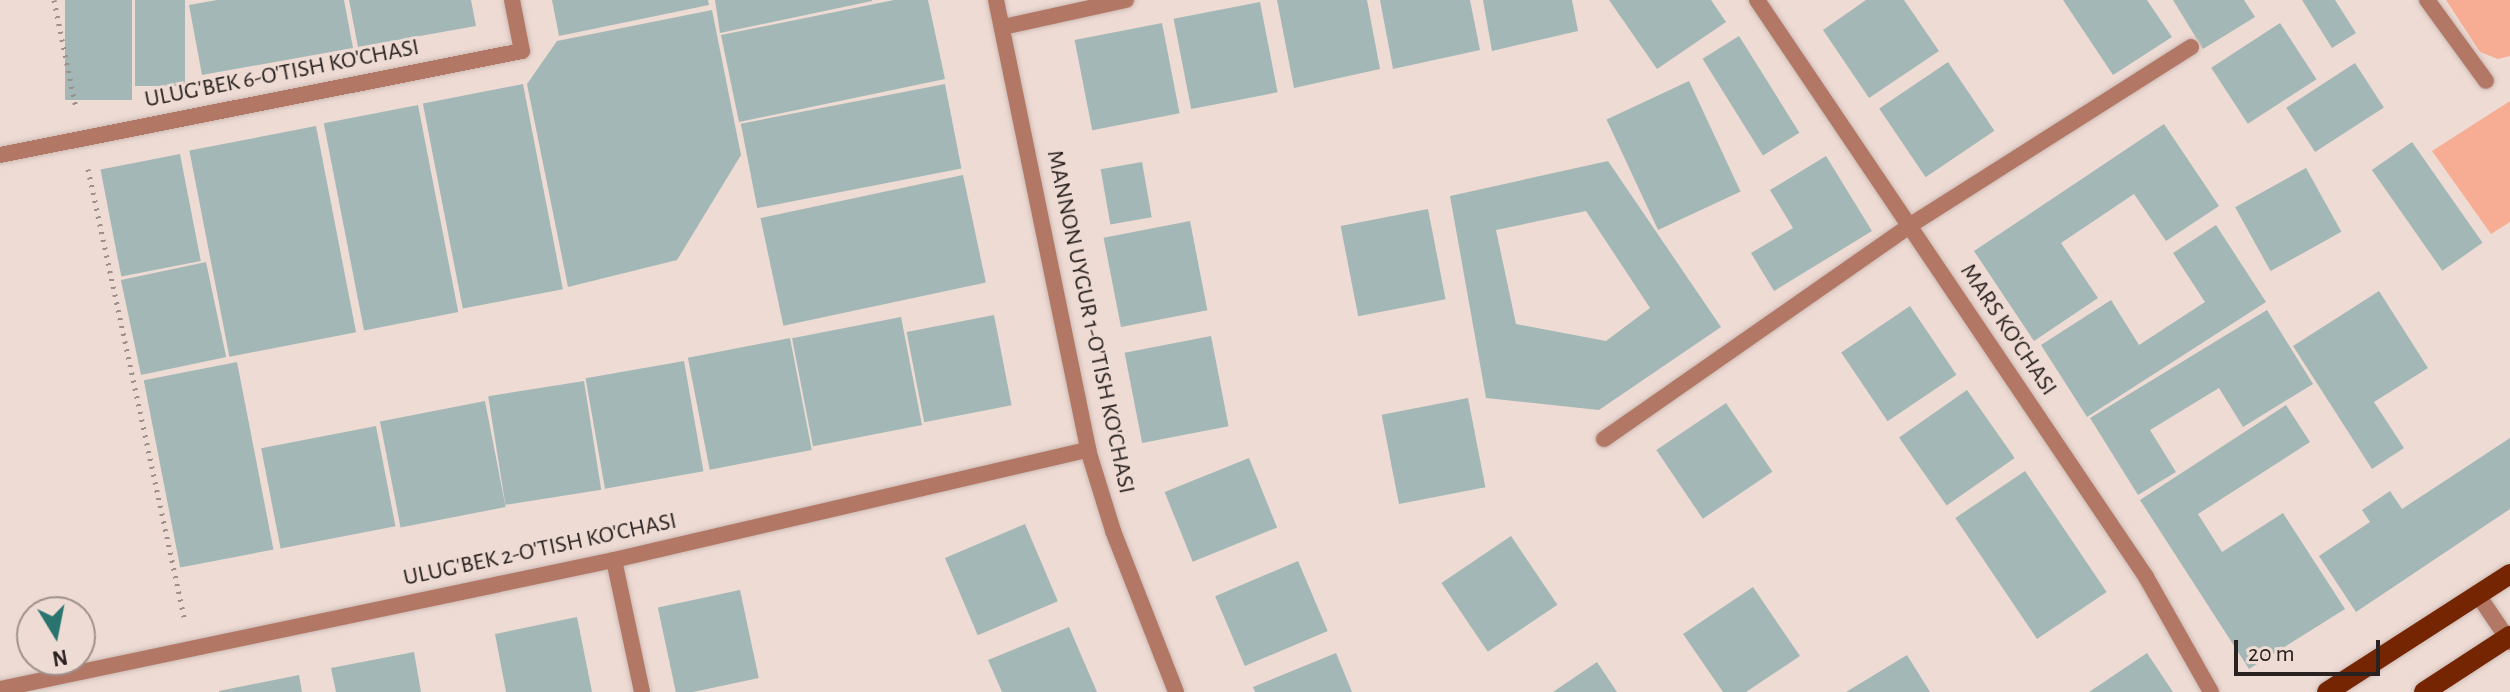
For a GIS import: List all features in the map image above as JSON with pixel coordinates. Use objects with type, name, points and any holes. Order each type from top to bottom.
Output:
[{"type":"main road","points":[[2327,692],[2510,574]]},
{"type":"main road","points":[[2424,692],[2509,639]]},
{"type":"street","name":"ULUG'BEK 6-O'TISH KO'CHASI","points":[[0,155],[522,51],[512,0]]},
{"type":"street","name":"MANNON UYGUR 1-O'TISH KO'CHASI","points":[[996,0],[1088,450],[1117,544],[1176,692]]},
{"type":"street","points":[[1003,27],[1126,0]]},
{"type":"street","name":"MARS KO'CHASI","points":[[1757,0],[2146,577],[2211,692]]},
{"type":"street","points":[[2427,0],[2486,81]]},
{"type":"street","points":[[1604,439],[1909,226],[2191,47]]},
{"type":"street","name":"ULUG'BEK 2-O'TISH KO'CHASI","points":[[0,689],[614,560],[1088,450]]},
{"type":"street","points":[[614,560],[642,692]]},
{"type":"street","points":[[2478,595],[2509,639]]},
{"type":"path","points":[[54,0],[191,648]]},
{"type":"shaded area","points":[[2446,0],[2510,0],[2510,56],[2498,59],[2480,52]]},
{"type":"shaded area","points":[[2510,101],[2510,222],[2491,234],[2432,151]]},
{"type":"building","points":[[65,0],[132,0],[132,100],[65,100]]},
{"type":"building","points":[[135,0],[185,0],[185,86],[135,86]]},
{"type":"building","points":[[217,0],[344,0],[353,48],[202,75],[189,5]]},
{"type":"building","points":[[349,0],[471,0],[476,26],[358,47]]},
{"type":"building","points":[[552,0],[708,0],[709,5],[559,36]]},
{"type":"building","points":[[715,0],[872,0],[872,1],[720,33]]},
{"type":"building","points":[[894,0],[928,0],[945,79],[739,122],[721,35]]},
{"type":"building","points":[[1277,0],[1367,0],[1380,69],[1294,88]]},
{"type":"building","points":[[1380,0],[1470,0],[1480,50],[1393,69]]},
{"type":"building","points":[[1483,0],[1572,0],[1578,31],[1492,51]]},
{"type":"building","points":[[1609,0],[1711,0],[1726,22],[1657,69]]},
{"type":"building","points":[[1866,0],[1904,0],[1939,51],[1869,98],[1823,30]]},
{"type":"building","points":[[2063,0],[2147,0],[2172,37],[2113,75]]},
{"type":"building","points":[[2173,0],[2244,0],[2255,17],[2203,49]]},
{"type":"building","points":[[2302,0],[2335,0],[2356,33],[2332,48]]},
{"type":"building","points":[[1260,2],[1278,92],[1191,109],[1174,19]]},
{"type":"building","points":[[712,10],[741,155],[677,260],[568,287],[527,84],[557,41]]},
{"type":"building","points":[[1162,23],[1180,113],[1092,130],[1075,40]]},
{"type":"building","points":[[2280,23],[2316,79],[2248,124],[2211,68]]},
{"type":"building","points":[[1739,36],[1799,133],[1763,155],[1703,59]]},
{"type":"building","points":[[1948,62],[1994,131],[1926,177],[1879,108]]},
{"type":"building","points":[[2355,63],[2384,107],[2315,152],[2286,108]]},
{"type":"building","points":[[1689,81],[1741,192],[1658,230],[1607,119]]},
{"type":"building","points":[[523,84],[563,289],[463,309],[423,103]]},
{"type":"building","points":[[945,84],[961,168],[757,208],[741,124]]},
{"type":"building","points":[[418,105],[458,312],[364,330],[324,123]]},
{"type":"building","points":[[2164,124],[2219,206],[2166,241],[2134,194],[2061,243],[2098,298],[2034,341],[1974,251]]},
{"type":"building","points":[[316,126],[356,332],[229,357],[189,151]]},
{"type":"building","points":[[2412,142],[2483,243],[2442,271],[2372,170]]},
{"type":"building","points":[[180,154],[201,261],[121,276],[100,169]]},
{"type":"building","points":[[1826,156],[1872,231],[1774,291],[1751,253],[1793,228],[1770,190]]},
{"type":"building","points":[[1608,161],[1721,327],[1599,410],[1486,398],[1450,196]],"holes":[[[1586,211],[1650,308],[1606,341],[1516,324],[1496,230]]]},
{"type":"building","points":[[1142,162],[1152,217],[1110,224],[1101,169]]},
{"type":"building","points":[[2306,168],[2341,232],[2271,271],[2235,207]]},
{"type":"building","points":[[963,175],[986,283],[783,326],[761,218]]},
{"type":"building","points":[[1428,209],[1446,299],[1358,316],[1341,226]]},
{"type":"building","points":[[1190,221],[1207,310],[1121,327],[1104,238]]},
{"type":"building","points":[[2216,225],[2266,302],[2087,417],[2041,345],[2111,300],[2139,345],[2205,302],[2173,253]]},
{"type":"building","points":[[206,262],[226,357],[141,375],[121,280]]},
{"type":"building","points":[[2379,291],[2428,368],[2374,402],[2404,448],[2372,469],[2293,346]]},
{"type":"building","points":[[1910,306],[1956,375],[1888,421],[1841,352]]},
{"type":"building","points":[[2267,310],[2313,384],[2243,427],[2219,388],[2150,430],[2176,472],[2138,495],[2090,418]]},
{"type":"building","points":[[994,315],[1012,405],[924,422],[907,332]]},
{"type":"building","points":[[901,317],[922,425],[813,446],[792,338]]},
{"type":"building","points":[[1211,336],[1229,426],[1142,443],[1125,353]]},
{"type":"building","points":[[790,338],[812,450],[710,470],[688,358]]},
{"type":"building","points":[[684,361],[703,471],[605,489],[586,378]]},
{"type":"building","points":[[237,362],[273,549],[180,568],[144,380]]},
{"type":"building","points":[[584,381],[601,490],[505,505],[488,396]]},
{"type":"building","points":[[1967,390],[2015,458],[1947,506],[1899,438]]},
{"type":"building","points":[[1468,398],[1485,487],[1399,504],[1382,415]]},
{"type":"building","points":[[485,401],[506,507],[401,527],[380,421]]},
{"type":"building","points":[[1726,403],[1772,472],[1703,519],[1656,450]]},
{"type":"building","points":[[2286,405],[2310,442],[2198,514],[2222,552],[2283,513],[2345,609],[2249,669],[2140,500]]},
{"type":"building","points":[[376,426],[395,526],[281,548],[261,448]]},
{"type":"building","points":[[2510,438],[2510,509],[2356,612],[2319,556],[2370,522],[2362,510],[2390,491],[2402,509]]},
{"type":"building","points":[[1249,458],[1277,528],[1193,562],[1165,492]]},
{"type":"building","points":[[2025,471],[2107,592],[2037,639],[1955,518]]},
{"type":"building","points":[[1025,524],[1058,601],[978,635],[945,558]]},
{"type":"building","points":[[1511,536],[1557,605],[1488,652],[1441,583]]},
{"type":"building","points":[[1298,561],[1328,631],[1245,666],[1215,596]]},
{"type":"building","points":[[1753,587],[1800,656],[1746,692],[1723,692],[1683,634]]},
{"type":"building","points":[[740,590],[759,678],[693,692],[676,692],[658,607]]},
{"type":"building","points":[[577,617],[592,692],[506,692],[495,634]]},
{"type":"building","points":[[1069,627],[1097,692],[1002,692],[988,660]]},
{"type":"building","points":[[414,652],[421,692],[336,692],[331,668]]},
{"type":"building","points":[[1336,653],[1352,692],[1255,692],[1253,687]]},
{"type":"building","points":[[2147,653],[2173,692],[2089,692]]},
{"type":"building","points":[[1907,655],[1930,692],[1846,692]]},
{"type":"building","points":[[1597,662],[1617,692],[1553,692]]},
{"type":"building","points":[[299,675],[302,692],[219,692],[219,691]]}]
